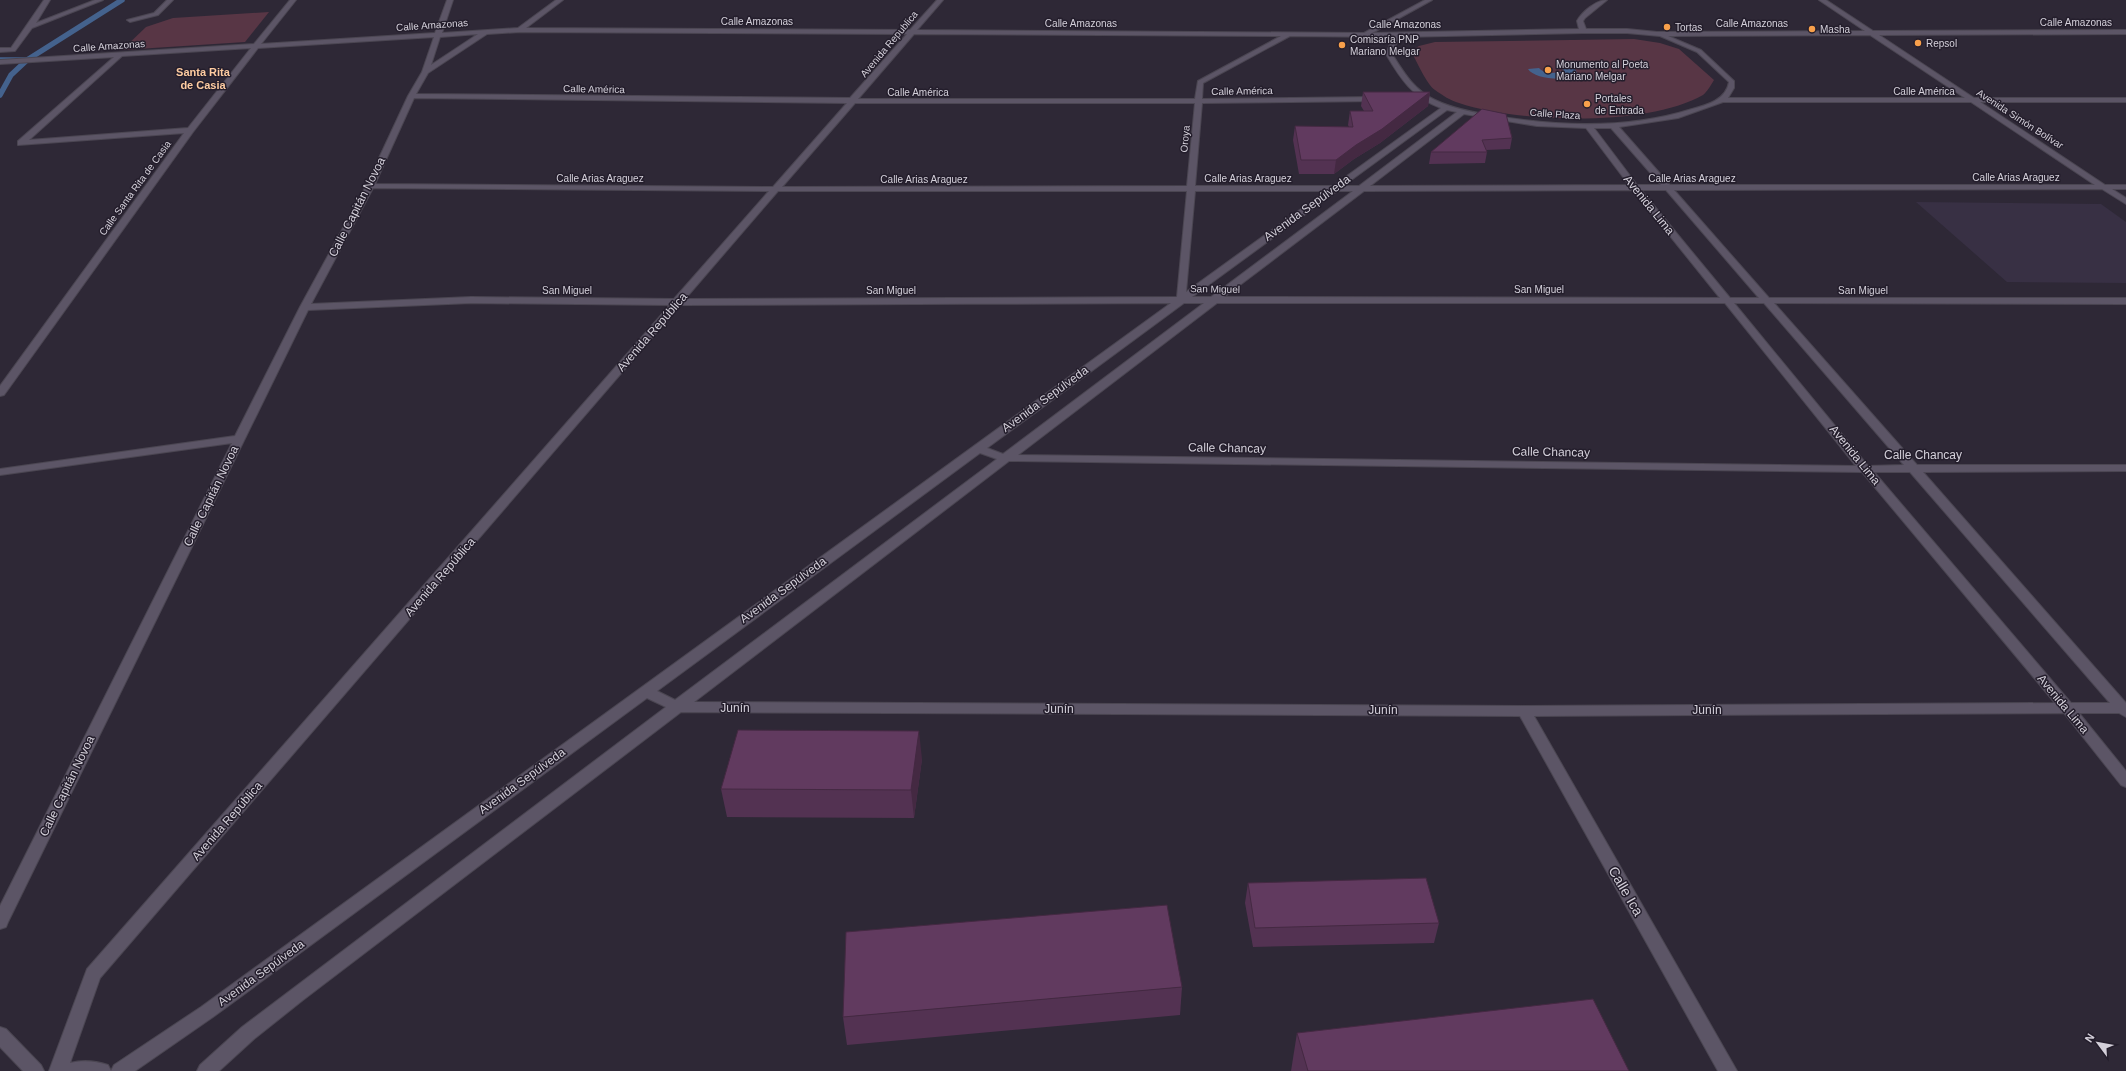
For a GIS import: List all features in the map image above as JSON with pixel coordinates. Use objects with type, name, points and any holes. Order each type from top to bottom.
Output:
[{"type":"street","points":[[0,50],[13,50],[47,0]]},
{"type":"street","points":[[30,27],[100,0]]},
{"type":"street","points":[[130,20],[156,14],[170,0]]},
{"type":"street","name":"Calle Santa Rita de Casia","points":[[0,393],[190,130],[293,0]]},
{"type":"street","name":"Calle Capitán Novoa","points":[[0,922],[305,307],[370,186],[411,96],[425,72],[450,0]]},
{"type":"street","points":[[520,30],[560,0]]},
{"type":"street","name":"Avenida Republica","points":[[853,102],[940,0]]},
{"type":"street","points":[[1365,35],[1428,0]]},
{"type":"street","points":[[1583,31],[1580,21],[1582,17],[1604,0]]},
{"type":"street","name":"Avenida Simón Bolívar","points":[[1822,0],[2126,202]]},
{"type":"street","name":"Calle Amazonas","points":[[1,63],[520,30],[1365,35],[1583,31],[1627,31],[1658,34],[2126,32]]},
{"type":"street","name":"Calle Capitán Novoa","points":[[425,72],[487,32]]},
{"type":"street","name":"Oroya","points":[[1181,300],[1200,82],[1291,34]]},
{"type":"street","points":[[1658,34],[1699,51],[1732,82],[1732,90],[1723,100]]},
{"type":"street","name":"Calle Plaza","points":[[1397,35],[1389,54],[1410,87],[1425,98],[1462,112],[1498,119],[1588,126],[1613,125],[1657,120],[1694,111],[1723,100]]},
{"type":"street","points":[[120,55],[21,143],[190,130]]},
{"type":"street","name":"Calle América","points":[[411,96],[853,102],[1198,102],[1385,98]]},
{"type":"street","points":[[1409,98],[1425,98]]},
{"type":"street","name":"Calle América","points":[[1723,100],[2126,100]]},
{"type":"street","name":"Avenida República","points":[[58,1071],[93,974],[853,102]]},
{"type":"street","name":"Avenida Sepúlveda","points":[[120,1071],[207,1012],[977,448],[1446,107]]},
{"type":"street","name":"Avenida Sepúlveda","points":[[206,1071],[248,1033],[1462,112]]},
{"type":"street","name":"Avenida Lima","points":[[1613,125],[1911,468],[2125,709]]},
{"type":"street","name":"Avenida Lima","points":[[1588,126],[1635,188],[1865,469],[2068,709],[2126,781]]},
{"type":"street","name":"Calle Arias Araguez","points":[[370,186],[776,189],[2126,187]]},
{"type":"street","name":"San Miguel","points":[[305,307],[471,300],[679,302],[1181,300],[2126,301]]},
{"type":"street","points":[[0,472],[239,440]]},
{"type":"street","name":"Calle Chancay","points":[[977,448],[1006,458],[1865,469],[2126,468]]},
{"type":"street","name":"Junín","points":[[645,691],[676,707],[1524,711],[2125,709]]},
{"type":"street","name":"Calle Ica","points":[[1524,711],[1728,1071]]},
{"type":"street","points":[[0,1035],[35,1071]]},
{"type":"street","points":[[71,1071],[82,1069],[102,1071]]},
{"type":"shaded area","points":[[269,12],[245,42],[122,50],[146,27],[173,18]]},
{"type":"shaded area","points":[[1634,39],[1660,43],[1679,49],[1714,80],[1703,95],[1679,105],[1650,113],[1617,117],[1582,118],[1548,118],[1515,115],[1484,110],[1453,101],[1444,96],[1435,90],[1429,83],[1411,51],[1419,46],[1435,42]]},
{"type":"shaded area","points":[[1916,202],[2101,204],[2126,222],[2126,283],[2007,282]]},
{"type":"water","points":[[1539,68],[1544,72],[1551,73],[1564,71],[1562,69],[1575,69],[1577,73],[1573,76],[1560,79],[1537,75],[1528,69]]},
{"type":"building","points":[[1363,92],[1430,92],[1382,129],[1356,145],[1336,160],[1301,160],[1295,126],[1353,127],[1350,111],[1373,111]]},
{"type":"building","points":[[1482,109],[1506,114],[1512,138],[1482,140],[1487,152],[1431,152]]},
{"type":"building","points":[[738,730],[919,731],[911,790],[721,789]]},
{"type":"building","points":[[1426,878],[1439,923],[1255,928],[1248,883]]},
{"type":"building","points":[[1167,905],[1182,987],[843,1017],[846,932]]},
{"type":"building","points":[[1593,999],[1629,1071],[1308,1071],[1297,1033]]},
{"type":"waterway","points":[[27,60],[122,0]]},
{"type":"waterway","points":[[0,60],[27,60]]},
{"type":"waterway","points":[[0,95],[11,75],[27,60]]},
{"type":"place","name":"Tortas","points":[[1667,27]]},
{"type":"place","name":"Masha","points":[[1812,29]]},
{"type":"place","name":"Repsol","points":[[1918,43]]},
{"type":"place","name":"Comisaría PNP Mariano Melgar","points":[[1342,45]]},
{"type":"place","name":"Monumento al Poeta Mariano Melgar","points":[[1548,70]]},
{"type":"place","name":"Portales de Entrada","points":[[1587,104]]},
{"type":"district","name":"Santa Rita de Casia","points":[[203,78]]}]
